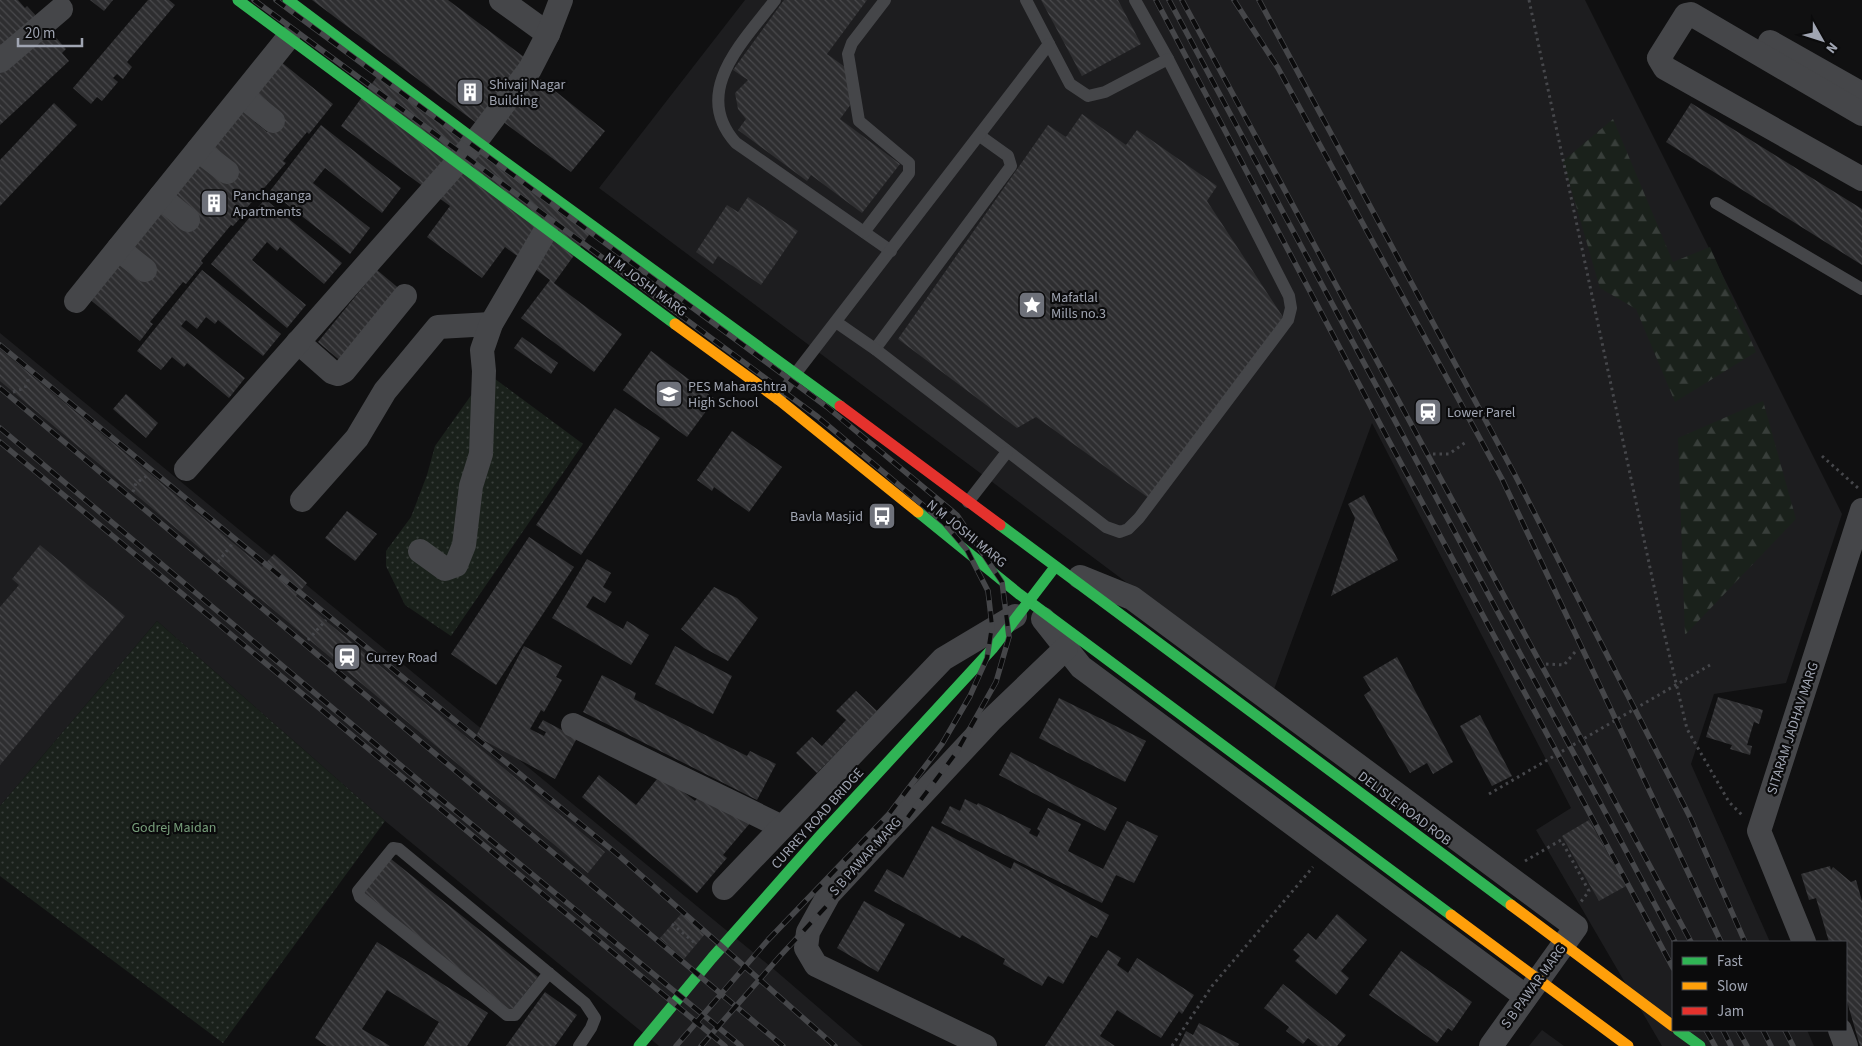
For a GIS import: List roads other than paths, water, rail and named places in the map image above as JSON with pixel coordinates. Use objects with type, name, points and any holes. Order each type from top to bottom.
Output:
[{"type":"main road","name":"N M JOSHI MARG","points":[[238,0],[546,230],[778,399],[1025,607],[1093,649],[1628,1046]]},
{"type":"main road","name":"N M JOSHI MARG","points":[[288,0],[476,141],[796,373],[1118,614]]},
{"type":"main road","name":"CURREY ROAD BRIDGE","points":[[639,1046],[712,958],[819,837],[993,648],[1055,568]]},
{"type":"main road","name":"DELISLE ROAD ROB","points":[[1118,614],[1672,1025]]},
{"type":"main road","points":[[1679,1031],[1700,1046]]},
{"type":"street","points":[[501,0],[548,34]]},
{"type":"street","points":[[186,469],[476,141],[530,69],[548,34],[561,0]]},
{"type":"street","points":[[1862,114],[1701,7],[1686,15],[1660,58],[1665,68],[1862,179]]},
{"type":"street","points":[[0,61],[63,11]]},
{"type":"street","points":[[76,301],[288,38]]},
{"type":"street","points":[[1749,38],[1862,94]]},
{"type":"street","points":[[242,96],[273,121]]},
{"type":"street","points":[[198,150],[227,172]]},
{"type":"street","points":[[160,197],[188,220]]},
{"type":"street","points":[[420,551],[446,569],[452,569],[456,565],[464,545],[471,486],[481,454],[484,380],[482,350],[491,324],[546,230]]},
{"type":"street","points":[[118,249],[145,270]]},
{"type":"street","points":[[298,342],[332,372],[338,374],[344,371],[405,296]]},
{"type":"street","points":[[302,500],[357,438],[384,391],[438,327],[491,324]]},
{"type":"street","name":"SITARAM JADHAV MARG","points":[[1804,941],[1759,831],[1862,510]]},
{"type":"street","name":"S B PAWAR MARG","points":[[1055,568],[1132,598],[1576,927],[1491,1046]]},
{"type":"street","points":[[724,888],[943,659],[1025,607],[1066,648],[1081,667],[1525,996]]},
{"type":"street","name":"S B PAWAR MARG","points":[[985,1046],[816,965],[806,948],[808,932],[829,894],[991,720],[1066,648]]},
{"type":"street","points":[[573,725],[782,827]]},
{"type":"street","points":[[1840,1031],[1846,1046]]},
{"type":"lane","points":[[775,0],[727,65],[720,82],[717,97],[718,108],[729,134],[736,143],[891,251]]},
{"type":"lane","points":[[864,232],[909,173],[910,168],[909,163],[860,121],[848,54],[852,43],[885,0]]},
{"type":"lane","points":[[1026,0],[1070,84],[1088,96],[1105,92],[1168,59]]},
{"type":"lane","points":[[836,322],[875,348],[1106,527],[1120,532],[1128,529],[1140,518],[1288,320],[1291,308],[1289,296],[1168,59],[1135,0]]},
{"type":"lane","points":[[778,399],[1049,44]]},
{"type":"lane","points":[[875,348],[1011,166],[1008,156],[980,136]]},
{"type":"lane","points":[[1716,203],[1862,289]]},
{"type":"lane","points":[[968,502],[1008,452]]},
{"type":"lane","points":[[549,973],[515,1015],[507,1014],[360,897],[358,891],[392,848],[399,849],[549,973],[592,1011],[595,1018],[579,1046]]},
{"type":"railway","points":[[254,0],[818,417],[944,523],[967,550],[988,591],[992,626],[987,658],[970,696],[942,744],[889,814],[768,940],[676,1046]]},
{"type":"railway","points":[[276,0],[827,407],[957,515],[1002,582],[1009,637],[996,682],[956,753],[902,825],[781,955],[701,1046]]},
{"type":"railway","points":[[1156,0],[1389,441],[1672,966]]},
{"type":"railway","points":[[1169,0],[1674,941]]},
{"type":"railway","points":[[1182,0],[1690,941]]},
{"type":"railway","points":[[1234,0],[1278,68],[1502,479],[1721,941]]},
{"type":"railway","points":[[1259,0],[1515,475],[1690,817],[1745,941]]},
{"type":"railway","points":[[0,345],[617,854],[835,1046]]},
{"type":"railway","points":[[0,388],[783,1046]]},
{"type":"railway","points":[[0,428],[430,790],[741,1046]]},
{"type":"railway","points":[[0,442],[725,1046]]},
{"type":"railway","points":[[1707,1031],[1715,1046]]},
{"type":"railway","points":[[1724,1031],[1731,1046]]},
{"type":"railway","points":[[1739,1031],[1747,1046]]},
{"type":"railway","points":[[1764,1031],[1771,1046]]},
{"type":"railway","points":[[1786,1031],[1793,1046]]},
{"type":"place","name":"Shivaji Nagar Building","points":[[470,92]]},
{"type":"place","name":"Panchaganga Apartments","points":[[214,203]]},
{"type":"place","name":"Mafatlal Mills no.3","points":[[1032,305]]},
{"type":"place","name":"PES Maharashtra High School","points":[[669,394]]},
{"type":"place","name":"Lower Parel","points":[[1428,412]]},
{"type":"place","name":"Bavla Masjid","points":[[882,516]]},
{"type":"place","name":"Currey Road","points":[[347,657]]},
{"type":"park label","name":"Godrej Maidan","points":[[174,827]]}]
